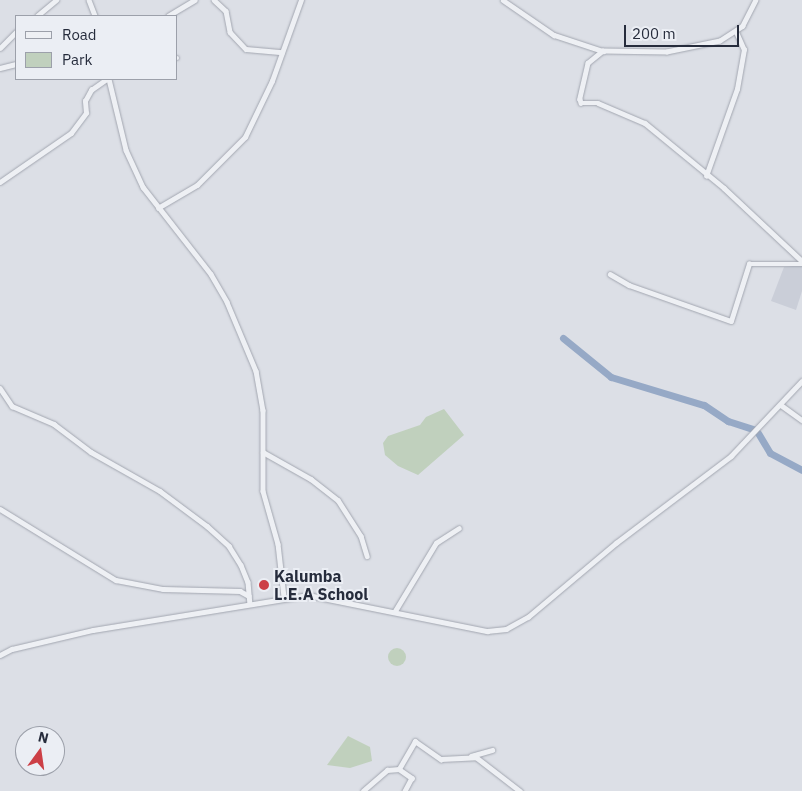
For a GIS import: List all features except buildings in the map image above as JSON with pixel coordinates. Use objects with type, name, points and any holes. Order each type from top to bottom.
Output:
[{"type":"street","points":[[38,15],[56,0]]},
{"type":"street","points":[[89,0],[95,15]]},
{"type":"street","points":[[170,15],[195,0]]},
{"type":"street","points":[[214,0],[226,11],[230,32],[246,49],[282,52]]},
{"type":"street","points":[[158,208],[197,185],[246,137],[264,101],[301,0]]},
{"type":"street","points":[[503,0],[554,35],[604,51],[674,51],[714,42],[736,32],[746,21],[756,0]]},
{"type":"street","points":[[706,176],[737,89],[744,50],[736,32]]},
{"type":"street","points":[[0,48],[15,33]]},
{"type":"street","points":[[604,51],[588,63],[582,82],[580,103],[598,103],[646,123],[706,176],[724,188],[802,262]]},
{"type":"street","points":[[0,68],[15,64]]},
{"type":"street","points":[[0,182],[71,133],[86,113],[85,101],[91,90],[106,80]]},
{"type":"street","points":[[108,80],[126,150],[143,187],[211,274],[246,346],[262,396],[263,491],[278,544],[284,597]]},
{"type":"street","points":[[610,274],[629,284],[731,321],[749,264],[802,262]]},
{"type":"street","points":[[0,655],[12,649],[94,630],[284,597],[318,596],[488,631],[512,627],[731,456],[802,381]]},
{"type":"street","points":[[0,388],[5,392],[6,400],[23,413],[54,424],[91,452],[195,515],[236,555],[248,582],[250,604]]},
{"type":"street","points":[[781,405],[802,420]]},
{"type":"street","points":[[263,452],[311,479],[338,500],[361,536],[368,556]]},
{"type":"street","points":[[0,509],[116,580],[163,589],[240,591],[249,596]]},
{"type":"street","points":[[395,611],[436,543],[459,528]]},
{"type":"street","points":[[399,769],[415,741],[441,758],[471,756],[492,750]]},
{"type":"street","points":[[471,756],[520,791]]},
{"type":"street","points":[[364,791],[387,770],[399,769],[412,778],[405,791]]},
{"type":"shaded area","points":[[802,265],[802,291],[796,310],[771,301],[784,267]]},
{"type":"green space","points":[[444,409],[464,435],[418,475],[398,466],[385,455],[383,443],[388,436],[420,425],[426,417]]},
{"type":"green space","points":[[397,648],[405,653],[406,657],[401,665],[397,666],[389,661],[388,657],[393,649]]},
{"type":"green space","points":[[348,736],[370,747],[372,761],[350,768],[327,765]]},
{"type":"waterway","points":[[563,338],[611,377],[704,405],[728,421],[755,430]]},
{"type":"waterway","points":[[758,433],[770,453],[802,470]]},
{"type":"place","name":"Kalumba L.E.A School","points":[[264,585]]}]
